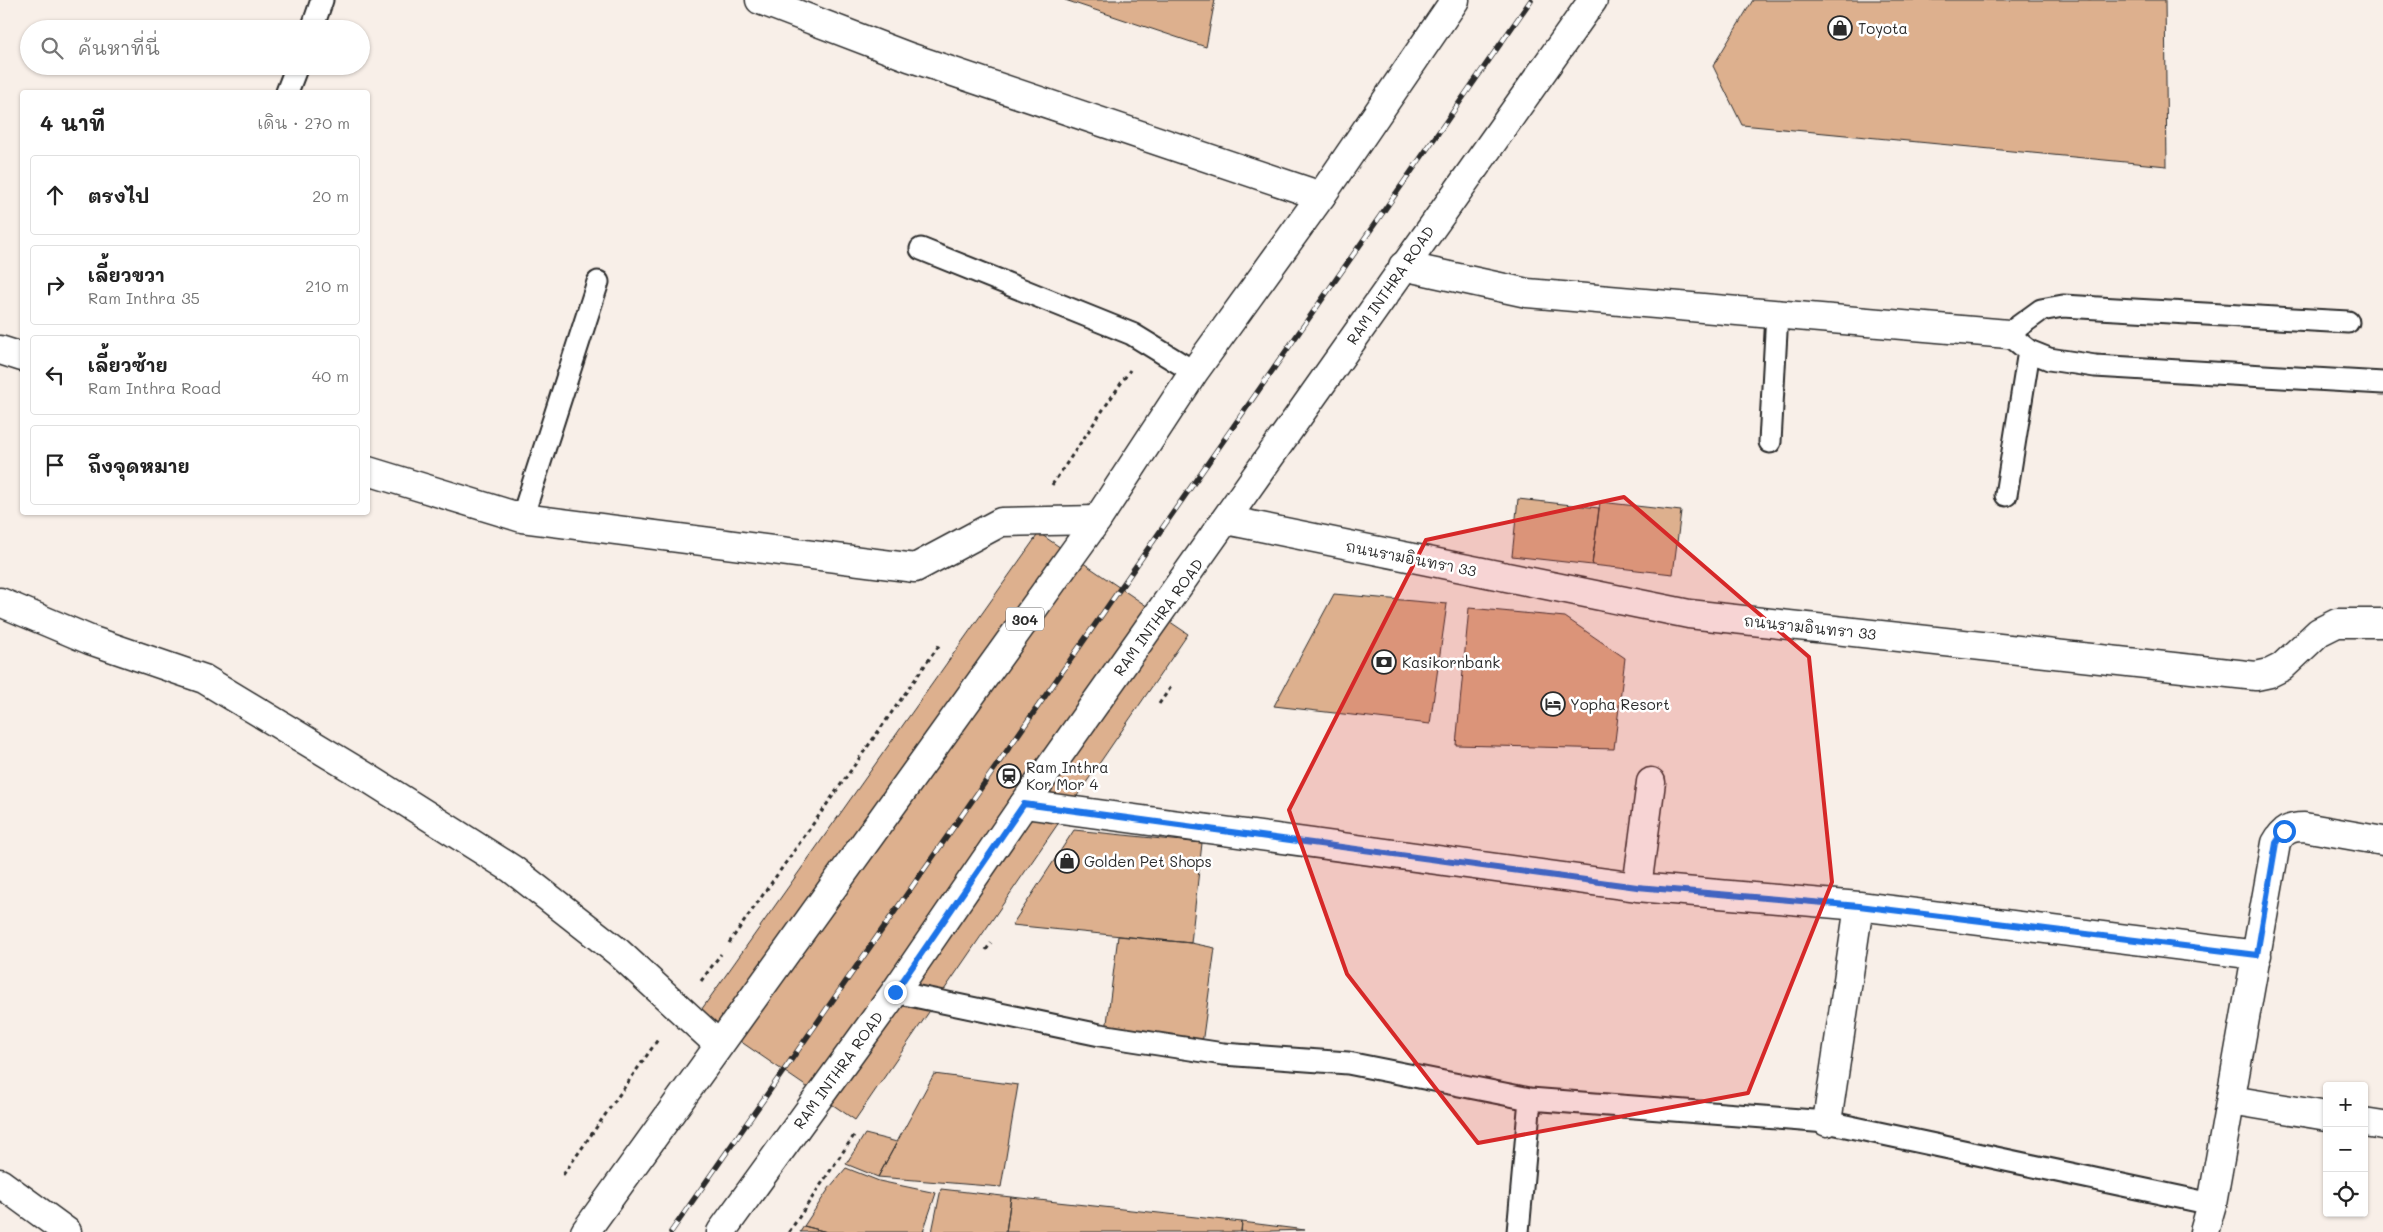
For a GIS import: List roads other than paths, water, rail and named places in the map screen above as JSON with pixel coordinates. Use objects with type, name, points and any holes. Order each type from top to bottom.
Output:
[{"type":"street","points":[[760,0],[909,57],[1321,196]]},
{"type":"street","name":"304","points":[[585,1232],[718,1044],[1097,520],[1194,372],[1321,196],[1455,0]]},
{"type":"street","name":"RAM INTHRA ROAD","points":[[725,1230],[895,992],[1024,804],[1226,520],[1403,266],[1593,0]]},
{"type":"street","points":[[1403,266],[1527,293],[2008,334]]},
{"type":"street","points":[[0,350],[20,356]]},
{"type":"street","points":[[370,472],[522,518],[916,568],[1001,522],[1097,520]]},
{"type":"street","name":"ถนนรามอินทรา 33","points":[[1226,520],[1689,614],[2256,676],[2270,673],[2282,667],[2319,632],[2337,623],[2383,623]]},
{"type":"street","points":[[0,602],[90,640],[204,679],[368,778],[512,869],[618,952],[718,1044]]},
{"type":"street","points":[[1637,887],[1651,782]]},
{"type":"street","points":[[1024,804],[1637,887],[1859,906],[2257,955]]},
{"type":"street","points":[[2204,1232],[2212,1204],[2276,843],[2284,831],[2294,827],[2304,827],[2383,841]]},
{"type":"street","points":[[1827,1122],[1859,906]]},
{"type":"street","points":[[2231,1100],[2323,1115]]},
{"type":"street","points":[[2368,1123],[2383,1125]]},
{"type":"street","points":[[0,1185],[67,1232]]},
{"type":"lane","points":[[315,20],[322,0]]},
{"type":"lane","points":[[288,90],[294,75]]},
{"type":"lane","points":[[921,249],[1051,300],[1149,343],[1194,372]]},
{"type":"lane","points":[[522,518],[598,282]]},
{"type":"lane","points":[[2348,322],[2063,306],[2041,310],[2008,334],[2029,351],[2049,359],[2095,366],[2383,383]]},
{"type":"lane","points":[[1770,442],[1777,314]]},
{"type":"lane","points":[[2006,495],[2029,351]]},
{"type":"lane","points":[[895,992],[1100,1036],[1223,1054],[1348,1063],[1530,1099],[1827,1122],[2212,1204]]},
{"type":"lane","points":[[1518,1232],[1530,1099]]},
{"type":"railway","points":[[671,1232],[1531,0]]},
{"type":"place","name":"Toyota","points":[[1840,28]]},
{"type":"place","name":"Kasikornbank","points":[[1384,662]]},
{"type":"place","name":"Yopha Resort","points":[[1553,704]]},
{"type":"place","name":"Ram Inthra Kor Mor 4","points":[[1009,776]]},
{"type":"place","name":"Golden Pet Shops","points":[[1067,861]]}]
